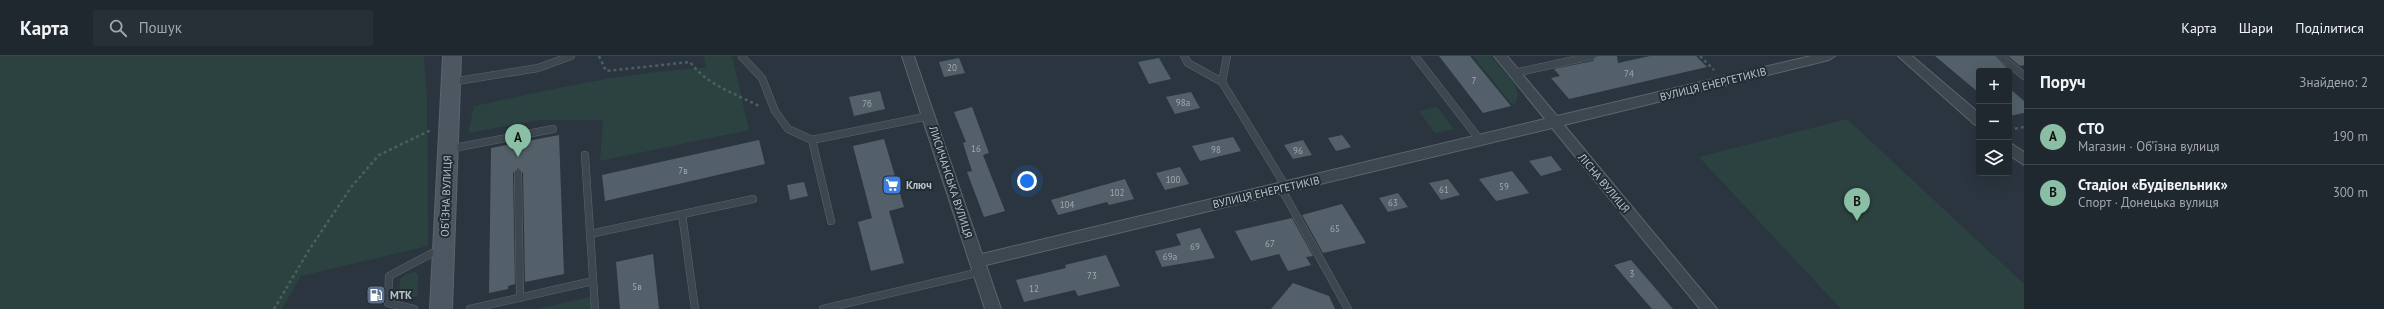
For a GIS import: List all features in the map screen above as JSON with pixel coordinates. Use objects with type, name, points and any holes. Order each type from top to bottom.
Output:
[{"type":"main road","points":[[443,56],[450,82]]},
{"type":"main road","name":"ОБ’ЇЗНА ВУЛИЦЯ","points":[[441,309],[452,56]]},
{"type":"street","name":"ЛИСИЧАНСЬКА ВУЛИЦЯ","points":[[908,56],[993,309]]},
{"type":"street","name":"ЛІСНА ВУЛИЦЯ","points":[[1500,56],[1709,309]]},
{"type":"street","name":"ВУЛИЦЯ ЕНЕРГЕТИКІВ","points":[[978,266],[1284,187],[1597,112],[1804,59],[1829,56]]},
{"type":"street","points":[[1904,56],[1976,118]]},
{"type":"street","points":[[2012,150],[2024,160]]},
{"type":"lane","points":[[450,82],[538,68],[571,56]]},
{"type":"lane","points":[[1184,56],[1188,63],[1222,82],[1284,187],[1348,309]]},
{"type":"lane","points":[[1222,82],[1227,56]]},
{"type":"lane","points":[[1415,56],[1480,140]]},
{"type":"lane","points":[[1514,73],[1592,56]]},
{"type":"lane","points":[[2000,56],[2024,76]]},
{"type":"lane","points":[[742,57],[762,78],[775,110],[788,129],[812,140],[928,116]]},
{"type":"lane","points":[[447,150],[553,129]]},
{"type":"lane","points":[[812,140],[831,221]]},
{"type":"lane","points":[[585,155],[595,309]]},
{"type":"lane","points":[[518,173],[520,298]]},
{"type":"lane","points":[[590,234],[754,199]]},
{"type":"lane","points":[[682,214],[695,309]]},
{"type":"lane","points":[[414,309],[388,303],[389,276],[444,247]]},
{"type":"lane","points":[[823,309],[978,266]]},
{"type":"lane","points":[[470,309],[593,281]]},
{"type":"path","points":[[600,56],[604,62],[606,71],[690,62],[697,73],[708,80],[781,118]]},
{"type":"path","points":[[274,309],[309,250],[348,192],[379,155],[448,123]]},
{"type":"path","points":[[2012,129],[2024,127]]},
{"type":"green space","points":[[0,56],[424,56],[427,99],[428,246],[301,276],[282,309],[0,309]]},
{"type":"green space","points":[[704,56],[732,56],[749,130],[600,161],[603,120],[539,120],[468,133],[474,106],[618,77],[706,68]]},
{"type":"green space","points":[[1473,56],[1491,56],[1515,85],[1518,95],[1515,104],[1511,103]]},
{"type":"green space","points":[[1437,107],[1454,129],[1435,133],[1419,111]]},
{"type":"green space","points":[[1847,119],[2024,284],[2024,309],[1841,309],[1699,157]]},
{"type":"green space","points":[[415,272],[418,275],[418,295],[410,299],[399,299],[400,279],[406,274]]},
{"type":"green space","points":[[594,296],[596,309],[536,309]]},
{"type":"building","points":[[1439,56],[1470,56],[1511,106],[1483,113]]},
{"type":"building","points":[[1597,56],[1617,56],[1618,63],[1650,56],[1696,56],[1707,67],[1569,99],[1551,78],[1560,76],[1554,69],[1593,61]]},
{"type":"building","points":[[1935,56],[1995,56],[2007,68],[1976,68],[1976,90]]},
{"type":"building","points":[[2008,56],[2024,56],[2024,65],[2020,66]]},
{"type":"building","points":[[959,58],[965,73],[944,77],[939,62]]},
{"type":"building","points":[[1159,58],[1171,79],[1149,84],[1138,62]]},
{"type":"building","points":[[880,91],[885,109],[854,116],[849,97]]},
{"type":"building","points":[[2012,91],[2024,101],[2024,113],[2012,115]]},
{"type":"building","points":[[1191,92],[1200,108],[1175,114],[1166,97]]},
{"type":"building","points":[[972,107],[989,153],[983,155],[1005,211],[984,217],[967,172],[972,171],[963,143],[966,142],[954,112]]},
{"type":"building","points":[[559,135],[564,274],[525,282],[523,173],[518,168],[513,173],[515,284],[508,286],[508,289],[489,293],[491,148]]},
{"type":"building","points":[[1342,135],[1351,147],[1336,151],[1328,138]]},
{"type":"building","points":[[1233,137],[1241,151],[1200,161],[1192,146]]},
{"type":"building","points":[[884,139],[904,207],[889,211],[904,263],[871,271],[858,222],[872,218],[853,146]]},
{"type":"building","points":[[759,140],[765,164],[605,201],[602,175]]},
{"type":"building","points":[[1303,140],[1312,155],[1293,159],[1284,145]]},
{"type":"building","points":[[1551,156],[1562,170],[1541,176],[1529,161]]},
{"type":"building","points":[[1180,167],[1189,184],[1165,190],[1156,173]]},
{"type":"building","points":[[1512,171],[1529,193],[1496,201],[1479,179]]},
{"type":"building","points":[[1125,179],[1134,199],[1109,205],[1107,202],[1058,215],[1051,200]]},
{"type":"building","points":[[1448,179],[1460,195],[1441,200],[1429,183]]},
{"type":"building","points":[[804,182],[808,196],[790,200],[787,185]]},
{"type":"building","points":[[1398,193],[1408,207],[1388,212],[1379,198]]},
{"type":"building","points":[[1342,204],[1366,243],[1323,253],[1302,215]]},
{"type":"building","points":[[1292,218],[1313,256],[1306,257],[1311,265],[1288,271],[1279,254],[1251,261],[1235,231]]},
{"type":"building","points":[[1200,228],[1215,258],[1162,267],[1155,251],[1181,245],[1176,234]]},
{"type":"building","points":[[653,254],[659,309],[620,309],[616,262]]},
{"type":"building","points":[[1106,255],[1120,286],[1078,296],[1075,290],[1024,302],[1016,280],[1066,268],[1065,265]]},
{"type":"building","points":[[1631,260],[1673,309],[1652,309],[1614,265]]},
{"type":"building","points":[[1293,283],[1329,296],[1335,309],[1271,309]]},
{"type":"place","name":"СТО","points":[[518,157]]},
{"type":"place","name":"Ключ","points":[[892,185]]},
{"type":"place","name":"Стадіон «Будівельник»","points":[[1857,221]]},
{"type":"place","name":"МТК","points":[[376,295]]}]
